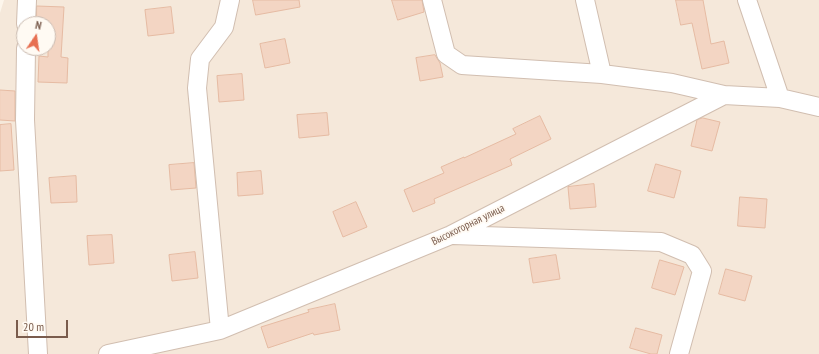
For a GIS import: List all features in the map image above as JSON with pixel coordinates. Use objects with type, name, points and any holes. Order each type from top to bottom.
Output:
[{"type":"street","points":[[26,16],[27,0]]},
{"type":"street","points":[[220,330],[197,88],[200,59],[224,27],[230,0]]},
{"type":"street","points":[[432,0],[446,54],[462,65],[602,74],[672,83],[724,95],[780,98],[819,107]]},
{"type":"street","points":[[585,0],[602,74]]},
{"type":"street","points":[[747,0],[780,98]]},
{"type":"street","points":[[26,56],[25,120],[38,354]]},
{"type":"street","name":"Высокогорная улица","points":[[108,354],[220,330],[451,235],[724,95]]},
{"type":"street","points":[[451,235],[661,242],[692,255],[702,271],[679,354]]},
{"type":"shaded area","points":[[4,0],[819,0],[819,354],[0,354],[0,13]]},
{"type":"building","points":[[253,0],[299,0],[300,7],[256,15]]},
{"type":"building","points":[[392,0],[422,0],[424,12],[398,20]]},
{"type":"building","points":[[676,0],[703,0],[711,44],[724,41],[729,63],[702,69],[692,23],[681,25]]},
{"type":"building","points":[[37,6],[64,7],[61,57],[68,58],[67,83],[38,82],[39,56],[56,56],[56,16],[37,16]]},
{"type":"building","points":[[171,7],[174,33],[148,36],[145,10]]},
{"type":"building","points":[[285,39],[290,63],[265,68],[260,44]]},
{"type":"building","points":[[435,55],[440,63],[443,77],[420,81],[416,58]]},
{"type":"building","points":[[242,74],[244,100],[219,102],[217,76]]},
{"type":"building","points":[[0,90],[15,91],[15,121],[0,120]]},
{"type":"building","points":[[327,113],[329,135],[299,138],[297,115]]},
{"type":"building","points":[[540,116],[551,139],[510,159],[512,165],[434,199],[435,203],[413,212],[404,190],[444,173],[441,167],[516,134],[513,129]]},
{"type":"building","points":[[703,118],[720,122],[712,151],[691,146],[697,120]]},
{"type":"building","points":[[11,124],[14,170],[0,171],[0,125]]},
{"type":"building","points":[[194,163],[196,188],[171,190],[169,165]]},
{"type":"building","points":[[656,164],[681,171],[674,198],[648,191]]},
{"type":"building","points":[[261,171],[263,194],[238,196],[237,173]]},
{"type":"building","points":[[76,176],[77,202],[51,203],[49,178]]},
{"type":"building","points":[[594,184],[596,207],[570,209],[568,187]]},
{"type":"building","points":[[740,197],[767,199],[765,228],[738,226]]},
{"type":"building","points":[[356,202],[367,227],[343,237],[333,212]]},
{"type":"building","points":[[112,235],[114,263],[89,265],[87,236]]},
{"type":"building","points":[[195,252],[198,278],[172,281],[169,255]]},
{"type":"building","points":[[556,255],[560,279],[533,283],[529,259]]},
{"type":"building","points":[[660,260],[684,267],[675,295],[652,288]]},
{"type":"building","points":[[726,269],[752,276],[745,301],[719,294]]},
{"type":"building","points":[[335,304],[340,330],[314,335],[313,333],[268,348],[261,327],[309,312],[308,310]]},
{"type":"building","points":[[636,328],[662,335],[657,354],[651,354],[630,348]]}]
